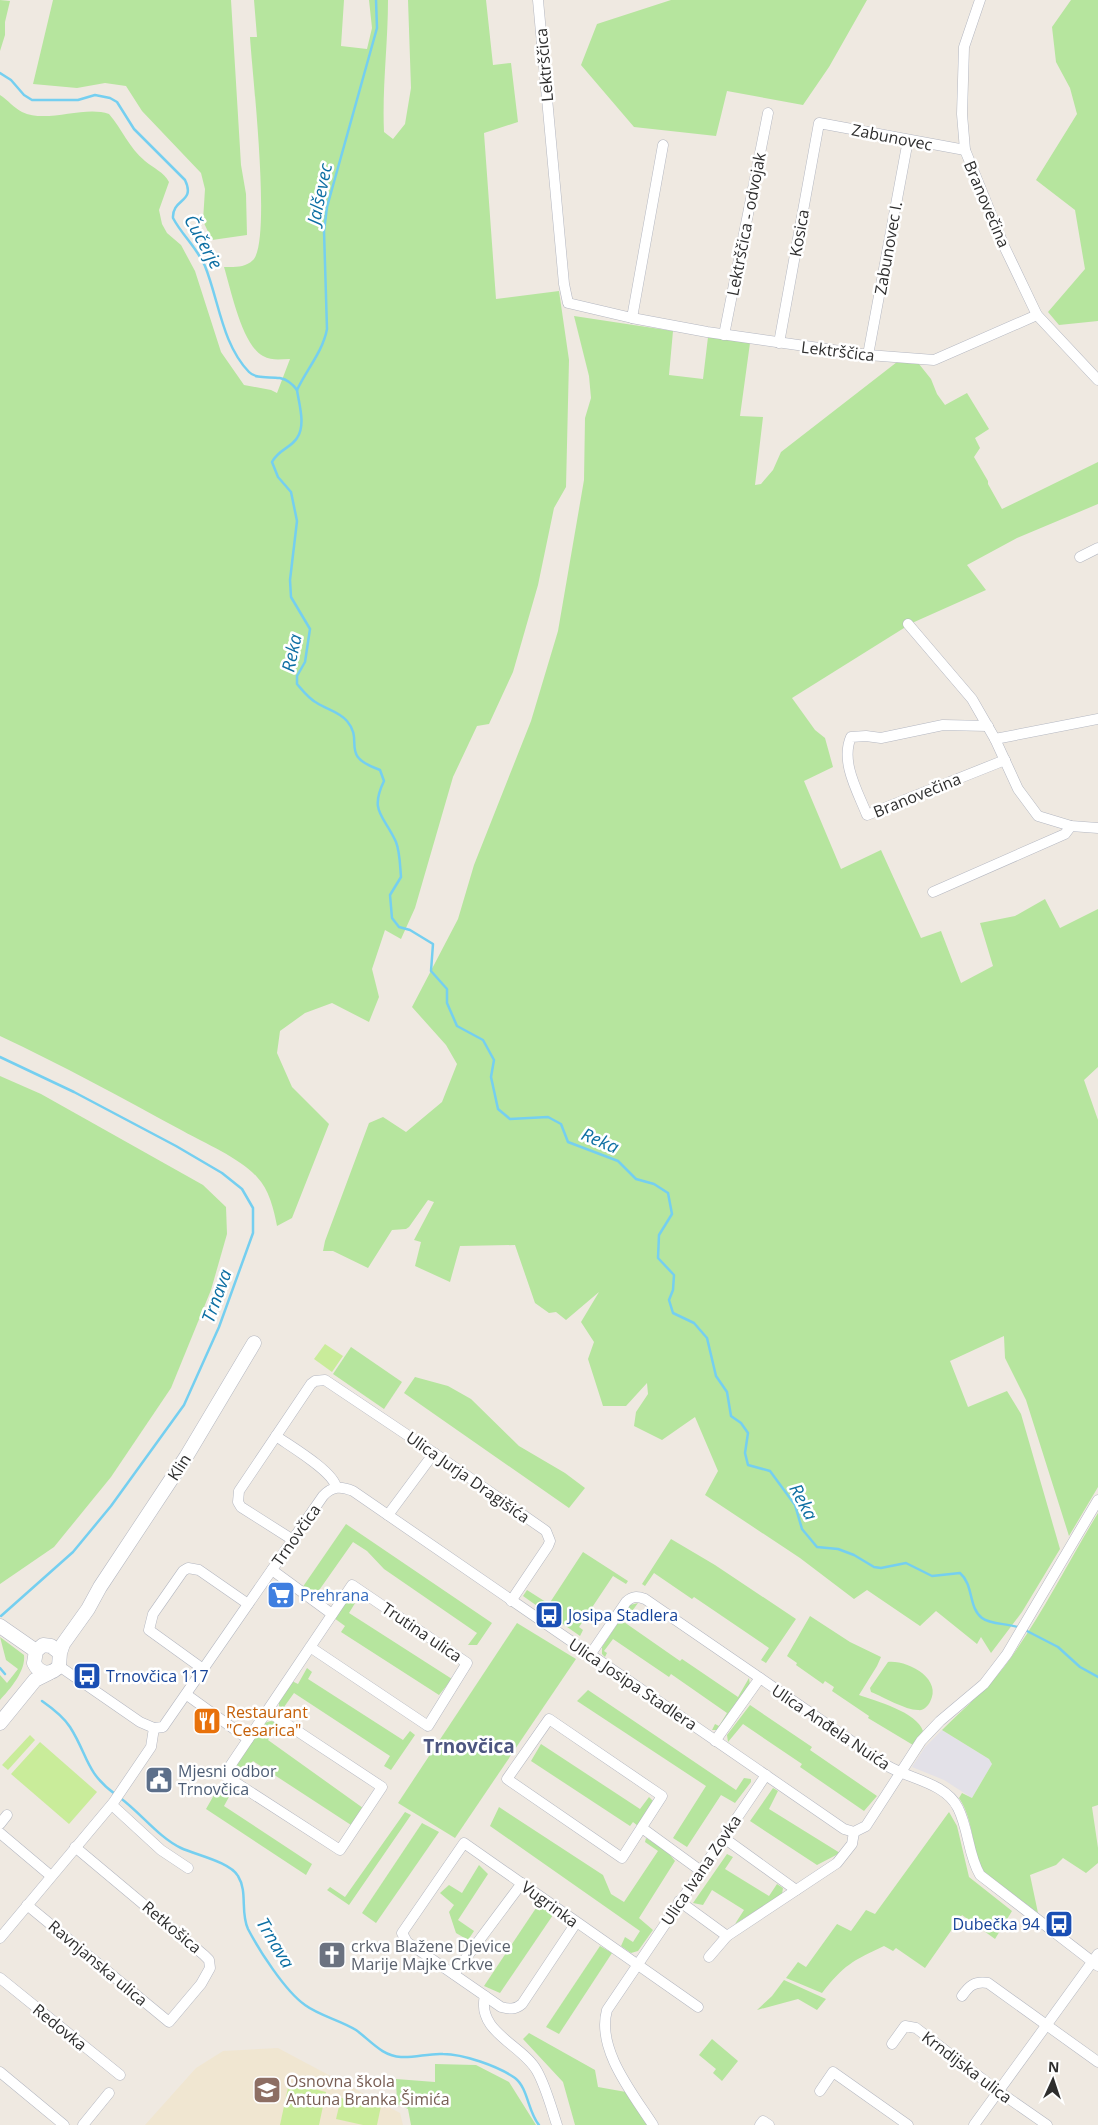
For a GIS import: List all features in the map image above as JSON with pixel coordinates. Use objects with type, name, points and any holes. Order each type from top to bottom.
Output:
[{"type":"street","name":"Lektrščica","points":[[538,0],[564,284],[568,303],[632,318],[724,335],[868,355],[934,360],[1037,315]]},
{"type":"street","name":"Branovečina","points":[[980,0],[964,47],[962,114],[965,150],[1004,246],[1037,315],[1098,380]]},
{"type":"street","name":"Lektrščica - odvojak","points":[[724,335],[768,113]]},
{"type":"street","name":"Zabunovec","points":[[819,122],[965,150]]},
{"type":"street","name":"Kosica","points":[[779,343],[819,122]]},
{"type":"street","name":"Zabunovec I.","points":[[868,355],[908,140]]},
{"type":"street","points":[[632,318],[663,145]]},
{"type":"street","points":[[1080,557],[1098,548]]},
{"type":"street","points":[[908,624],[972,699],[995,739],[1018,789],[1038,816],[1072,826],[1098,828]]},
{"type":"street","points":[[995,739],[1098,719]]},
{"type":"street","name":"Branovečina","points":[[988,726],[943,725],[880,738],[866,736],[851,737],[847,746],[850,773],[867,816],[1005,760]]},
{"type":"street","points":[[933,892],[1065,834],[1072,826]]},
{"type":"street","name":"Klin","points":[[0,1723],[35,1680],[56,1664],[66,1640],[186,1457],[254,1344]]},
{"type":"street","name":"Ulica Jurja Dragišića","points":[[276,1436],[311,1384],[320,1380],[329,1382],[546,1531],[549,1536],[548,1546],[510,1601]]},
{"type":"street","points":[[293,1540],[241,1507],[238,1502],[239,1491],[276,1436],[328,1474],[335,1483],[336,1488]]},
{"type":"street","points":[[388,1515],[434,1453]]},
{"type":"street","name":"Ulica Josipa Stadlera","points":[[336,1488],[353,1491],[510,1601],[844,1829],[854,1832]]},
{"type":"street","name":"Trnovčica","points":[[154,1728],[163,1727],[166,1724],[323,1496],[336,1488]]},
{"type":"street","points":[[974,2125],[1096,1961],[980,1875],[974,1865],[961,1816],[954,1801],[925,1782],[900,1773],[913,1752],[934,1727],[984,1684],[1007,1654],[1098,1500]]},
{"type":"street","points":[[203,1668],[149,1630],[153,1614],[178,1578],[183,1571],[193,1568],[248,1604]]},
{"type":"street","points":[[267,1711],[382,1787],[340,1850],[224,1775],[332,1614],[272,1570]]},
{"type":"street","name":"Trutina ulica","points":[[310,1647],[428,1726],[467,1663],[352,1585],[332,1614]]},
{"type":"street","name":"Klin","points":[[0,1714],[28,1675],[39,1653],[62,1633],[83,1603],[100,1587]]},
{"type":"street","name":"Ulica Anđela Nuića","points":[[590,1655],[626,1602],[630,1598],[639,1597],[646,1599],[900,1773],[866,1826],[854,1832],[852,1844],[837,1864],[727,1936],[709,1957]]},
{"type":"street","points":[[2,1627],[39,1653],[41,1672],[56,1664]]},
{"type":"street","points":[[39,1653],[55,1647],[56,1664]]},
{"type":"street","points":[[1,1933],[112,1804],[151,1747],[154,1728],[140,1722],[56,1664]]},
{"type":"street","name":"Ulica Anđela Nuića","points":[[715,1741],[760,1678]]},
{"type":"street","points":[[187,1695],[248,1739]]},
{"type":"street","points":[[549,1720],[662,1796],[642,1828],[622,1858],[507,1780],[549,1720]]},
{"type":"street","name":"Ulica Ivana Zovka","points":[[653,2125],[631,2091],[610,2052],[604,2032],[607,2010],[766,1775]]},
{"type":"street","points":[[112,1804],[161,1850],[188,1868]]},
{"type":"street","points":[[0,1824],[7,1815]]},
{"type":"street","points":[[642,1828],[701,1871]]},
{"type":"street","points":[[0,1833],[50,1876]]},
{"type":"street","points":[[724,1838],[796,1890]]},
{"type":"street","name":"Vugrinka","points":[[454,1974],[403,1939],[402,1933],[464,1843],[637,1965]]},
{"type":"street","name":"Retkošica","points":[[75,1847],[209,1960],[209,1973],[169,2022]]},
{"type":"street","points":[[522,1883],[454,1974],[501,2007],[508,2009],[518,2007],[576,1923]]},
{"type":"street","points":[[679,1901],[727,1936]]},
{"type":"street","name":"Ravnjanska ulica","points":[[27,1905],[169,2022]]},
{"type":"street","points":[[637,1965],[698,2007]]},
{"type":"street","name":"Redovka","points":[[0,1978],[120,2076]]},
{"type":"street","points":[[962,1996],[969,1986],[974,1983],[988,1983],[1098,2062]]},
{"type":"street","points":[[485,1996],[484,2011],[497,2033],[519,2048],[537,2071],[557,2125]]},
{"type":"street","name":"Krndijska ulica","points":[[892,2044],[905,2026],[916,2028],[998,2091],[1047,2125]]},
{"type":"street","points":[[0,2072],[64,2125]]},
{"type":"street","points":[[820,2091],[833,2072],[908,2125]]},
{"type":"street","points":[[83,2125],[109,2094]]},
{"type":"street","points":[[760,2125],[763,2121],[769,2125]]},
{"type":"shaded area","points":[[942,1730],[989,1759],[992,1764],[972,1798],[944,1780],[912,1767],[925,1747]]},
{"type":"shaded area","name":"Osnovna škola Antuna Branka Šimića","points":[[278,2048],[400,2113],[403,2125],[145,2125],[196,2068],[223,2051]]},
{"type":"green space","points":[[0,0],[10,1],[5,22],[5,35],[0,51]]},
{"type":"green space","points":[[53,0],[231,0],[241,165],[246,194],[247,235],[212,240],[203,221],[205,189],[201,173],[142,111],[126,86],[105,83],[77,88],[33,84]]},
{"type":"green space","points":[[254,0],[344,0],[341,46],[367,49],[372,28],[369,0],[388,0],[384,132],[393,139],[405,124],[411,88],[408,0],[486,0],[493,65],[511,63],[518,122],[484,133],[496,299],[559,291],[569,360],[566,487],[554,508],[538,585],[513,672],[489,724],[477,726],[453,777],[415,908],[401,939],[385,930],[372,969],[379,997],[369,1022],[332,1003],[305,1013],[280,1031],[277,1053],[292,1087],[329,1124],[292,1218],[277,1226],[273,1207],[265,1187],[242,1164],[92,1082],[0,1036],[0,95],[22,112],[32,115],[54,116],[88,112],[109,114],[139,156],[164,175],[169,182],[159,210],[162,224],[167,233],[181,245],[195,271],[221,352],[244,385],[271,390],[277,393],[290,359],[270,359],[263,356],[249,341],[238,316],[224,267],[239,266],[250,263],[253,260],[258,247],[261,222],[257,118],[250,37],[257,37]]},
{"type":"green space","points":[[671,0],[867,0],[829,67],[803,105],[727,91],[716,136],[634,127],[581,65],[597,24]]},
{"type":"green space","points":[[1071,0],[1098,0],[1098,321],[1059,325],[1048,312],[1085,269],[1075,210],[1036,180],[1077,114],[1070,88],[1056,62],[1052,27]]},
{"type":"green space","points":[[574,316],[673,331],[669,375],[703,379],[708,337],[750,343],[740,416],[763,417],[755,485],[761,484],[773,470],[781,452],[897,362],[919,364],[931,379],[937,394],[945,405],[967,393],[989,429],[975,438],[980,448],[974,457],[1002,509],[1098,462],[1098,504],[1017,538],[967,565],[986,590],[912,623],[792,698],[815,730],[825,738],[833,767],[804,781],[841,869],[881,850],[921,938],[941,931],[961,983],[993,966],[980,923],[1015,916],[1045,899],[1060,928],[1098,909],[1098,1067],[1084,1080],[1098,1120],[1098,1487],[1069,1536],[1026,1400],[1005,1358],[1004,1336],[950,1361],[968,1407],[1007,1391],[1021,1414],[1060,1549],[1022,1612],[991,1653],[981,1637],[977,1644],[936,1611],[920,1626],[867,1590],[854,1599],[800,1558],[705,1495],[718,1471],[695,1417],[662,1440],[634,1426],[636,1412],[648,1394],[647,1383],[626,1406],[603,1406],[588,1359],[594,1342],[581,1322],[599,1292],[566,1320],[556,1312],[549,1313],[535,1303],[515,1245],[460,1246],[450,1282],[415,1266],[421,1242],[414,1240],[434,1202],[428,1200],[409,1227],[392,1230],[368,1268],[333,1251],[323,1251],[369,1123],[383,1117],[406,1132],[442,1102],[457,1064],[446,1045],[412,1007],[458,919],[474,865],[531,721],[558,631],[584,480],[585,418],[591,398],[589,376]]},
{"type":"green space","points":[[0,1076],[41,1094],[203,1185],[226,1207],[227,1234],[211,1290],[171,1388],[111,1477],[54,1547],[0,1584]]},
{"type":"green space","points":[[325,1344],[343,1356],[332,1372],[314,1359]]},
{"type":"green space","points":[[351,1347],[402,1382],[384,1409],[333,1374]]},
{"type":"green space","points":[[415,1377],[448,1386],[471,1399],[519,1446],[565,1473],[585,1488],[569,1508],[404,1393]]},
{"type":"green space","points":[[1098,1513],[1098,1805],[1092,1807],[1098,1848],[1098,1863],[1086,1873],[1063,1858],[1056,1865],[1030,1875],[1038,1913],[984,1872],[964,1807],[959,1798],[962,1793],[972,1798],[992,1764],[989,1759],[942,1730],[982,1692],[1017,1649]]},
{"type":"green space","points":[[346,1524],[492,1623],[477,1645],[468,1645],[477,1633],[384,1569],[367,1551],[353,1542],[315,1596],[302,1588]]},
{"type":"green space","points":[[671,1539],[715,1565],[796,1619],[766,1663],[761,1660],[769,1648],[694,1597],[692,1599],[654,1573],[645,1586],[642,1584]]},
{"type":"green space","points":[[583,1552],[628,1581],[626,1584],[613,1576],[579,1627],[583,1630],[580,1636],[523,1596],[527,1590],[549,1604]]},
{"type":"green space","points":[[357,1595],[366,1598],[363,1603],[357,1600],[349,1613],[452,1679],[439,1695],[341,1632],[345,1626],[334,1618],[348,1598]]},
{"type":"green space","points":[[638,1603],[624,1622],[680,1661],[682,1659],[738,1697],[749,1678],[750,1685],[718,1730],[712,1730],[715,1724],[719,1726],[727,1713],[671,1674],[669,1677],[613,1639],[604,1651],[607,1653],[605,1657],[602,1654],[602,1647],[630,1605]]},
{"type":"green space","points":[[810,1616],[850,1642],[881,1657],[859,1695],[895,1708],[913,1718],[923,1731],[913,1745],[868,1718],[869,1716],[832,1691],[834,1687],[825,1681],[823,1684],[796,1665],[797,1663],[787,1656]]},
{"type":"green space","points":[[517,1623],[576,1659],[455,1838],[398,1803]]},
{"type":"green space","points":[[0,1637],[24,1655],[24,1661],[13,1685],[0,1700],[0,1675],[7,1683],[18,1669],[6,1660]]},
{"type":"green space","points":[[888,1662],[905,1664],[914,1668],[928,1679],[932,1686],[933,1694],[925,1708],[920,1710],[907,1708],[871,1692],[870,1688]]},
{"type":"green space","points":[[307,1668],[312,1672],[308,1679],[403,1740],[410,1731],[415,1735],[391,1770],[384,1766],[390,1756],[294,1693],[284,1707],[279,1709],[279,1702],[292,1681],[298,1684]]},
{"type":"green space","points":[[588,1690],[736,1790],[744,1778],[751,1779],[751,1782],[735,1803],[721,1795],[687,1847],[673,1838],[706,1786],[577,1701]]},
{"type":"green space","points":[[750,1705],[812,1747],[810,1750],[877,1796],[864,1811],[800,1767],[802,1764],[743,1724],[728,1742],[727,1735]]},
{"type":"green space","points":[[271,1721],[280,1723],[268,1740],[363,1808],[351,1825],[253,1761],[240,1777],[235,1773],[235,1764],[264,1723]]},
{"type":"green space","points":[[30,1735],[35,1740],[8,1770],[2,1765]]},
{"type":"green space","points":[[40,1742],[97,1792],[69,1824],[11,1774]]},
{"type":"green space","points":[[541,1744],[640,1809],[649,1797],[653,1801],[638,1826],[633,1822],[630,1826],[531,1761]]},
{"type":"green space","points":[[225,1785],[235,1786],[224,1806],[312,1864],[306,1875],[206,1809],[218,1788]]},
{"type":"green space","points":[[773,1788],[778,1791],[769,1809],[840,1853],[817,1865],[750,1821]]},
{"type":"green space","points":[[499,1807],[603,1875],[611,1894],[624,1902],[658,1851],[645,1842],[646,1838],[667,1851],[675,1861],[639,1918],[653,1930],[638,1951],[631,1953],[621,1946],[625,1937],[633,1942],[640,1931],[490,1826]]},
{"type":"green space","points":[[405,1812],[411,1815],[349,1905],[327,1890],[330,1887],[345,1897]]},
{"type":"green space","points":[[949,1812],[957,1826],[969,1877],[1012,1911],[995,1939],[962,1915],[925,1968],[896,1948],[893,1951],[884,1946],[849,1965],[836,1976],[822,1993],[786,1978],[798,1962],[806,1967],[837,1924],[851,1931],[866,1910],[875,1914]]},
{"type":"green space","points":[[422,1823],[439,1832],[376,1923],[362,1913]]},
{"type":"green space","points":[[727,1854],[733,1857],[725,1869],[769,1896],[777,1884],[783,1888],[782,1894],[735,1924],[744,1910],[712,1890],[703,1905],[693,1903]]},
{"type":"green space","points":[[479,1865],[488,1874],[458,1920],[474,1931],[468,1940],[456,1933],[449,1912],[454,1905],[440,1893],[449,1885],[462,1893]]},
{"type":"green space","points":[[538,1905],[553,1915],[500,1993],[484,1986]]},
{"type":"green space","points":[[600,1946],[612,1953],[559,2034],[546,2027]]},
{"type":"green space","points":[[784,1980],[826,1999],[817,2010],[798,1999],[757,2010],[772,1996]]},
{"type":"green space","points":[[529,2033],[595,2070],[598,2087],[626,2092],[651,2125],[575,2125],[563,2082],[523,2039]]},
{"type":"green space","points":[[712,2039],[738,2061],[722,2081],[713,2073],[716,2069],[699,2055]]},
{"type":"green space","points":[[435,2064],[476,2065],[509,2082],[536,2125],[411,2125],[408,2109],[397,2104],[396,2079],[435,2082]]},
{"type":"green space","points":[[289,2083],[326,2092],[319,2125],[280,2125]]},
{"type":"green space","points":[[341,2098],[381,2106],[377,2125],[363,2125],[336,2119]]},
{"type":"waterway","name":"Jalševec","points":[[297,390],[318,352],[327,329],[324,231],[327,207],[377,28],[376,0]]},
{"type":"waterway","name":"Čučerje","points":[[0,73],[11,80],[24,95],[32,100],[78,100],[95,95],[110,98],[117,102],[134,129],[185,180],[188,193],[176,207],[173,218],[205,266],[222,322],[240,361],[253,375],[285,379],[297,390]]},
{"type":"waterway","name":"Reka","points":[[297,390],[301,414],[300,433],[292,444],[278,454],[272,462],[278,477],[291,492],[297,521],[290,580],[291,597],[310,629],[305,662],[297,676],[297,684],[314,701],[337,713],[347,721],[352,729],[354,748],[360,759],[380,770],[384,781],[380,791],[378,807],[396,842],[400,864],[401,877],[390,895],[392,918],[399,927],[410,930],[433,944],[431,971],[447,989],[447,1003],[457,1026],[483,1040],[494,1060],[491,1077],[498,1109],[510,1119],[548,1117],[561,1124],[568,1142],[618,1161],[636,1179],[654,1184],[668,1193],[672,1214],[659,1235],[658,1258],[674,1275],[673,1290],[669,1300],[673,1313],[694,1323],[707,1338],[716,1376],[727,1392],[731,1416],[741,1423],[748,1433],[745,1453],[748,1465],[770,1471],[795,1505],[802,1529],[817,1547],[838,1549],[854,1555],[874,1567],[881,1568],[906,1563],[932,1576],[960,1573],[967,1584],[975,1608],[982,1618],[990,1622],[1020,1628]]},
{"type":"waterway","name":"Trnava","points":[[0,1057],[74,1092],[176,1146],[222,1173],[242,1189],[253,1208],[253,1233],[219,1327],[184,1405],[111,1506],[73,1552],[1,1616]]},
{"type":"waterway","name":"Reka","points":[[1025,1630],[1058,1647],[1080,1667],[1098,1677]]},
{"type":"waterway","name":"Trnava","points":[[0,1668],[5,1674]]},
{"type":"waterway","name":"Trnava","points":[[42,1701],[67,1723],[76,1737],[92,1771],[115,1794]]},
{"type":"waterway","name":"Trnava","points":[[119,1797],[165,1838],[187,1851],[220,1863],[234,1871],[243,1889],[244,1916],[248,1929],[266,1959],[297,1999],[317,2012],[356,2030],[388,2054],[406,2057],[438,2054],[451,2055],[470,2058],[499,2069],[519,2082],[532,2114],[539,2125]]},
{"type":"place","name":"Prehrana","points":[[281,1595]]},
{"type":"place","name":"Josipa Stadlera","points":[[549,1615]]},
{"type":"place","name":"Trnovčica 117","points":[[87,1676]]},
{"type":"place","name":"Restaurant \"Cesarica\"","points":[[207,1721]]},
{"type":"place","name":"Mjesni odbor Trnovčica","points":[[159,1780]]},
{"type":"place","name":"Dubečka 94","points":[[1059,1924]]},
{"type":"place","name":"crkva Blažene Djevice Marije Majke Crkve","points":[[332,1955]]},
{"type":"place","name":"Osnovna škola Antuna Branka Šimića","points":[[267,2090]]},
{"type":"district","name":"Trnovčica","points":[[469,1746]]}]
